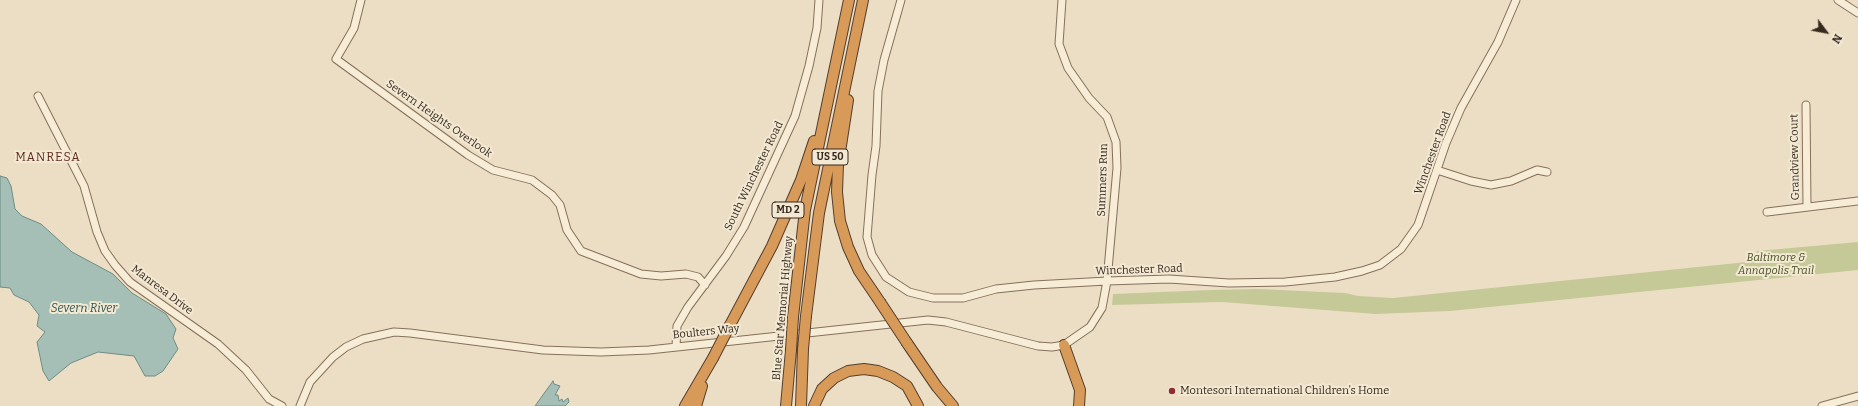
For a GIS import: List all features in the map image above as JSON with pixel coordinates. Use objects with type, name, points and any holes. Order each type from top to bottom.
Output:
[{"type":"highway","name":"Blue Star Memorial Highway","points":[[786,406],[793,317],[805,210],[849,0]]},
{"type":"highway","points":[[864,0],[838,164],[837,192],[840,221],[848,247],[859,271],[937,387],[953,406]]},
{"type":"highway","name":"US 50","points":[[801,406],[806,316],[819,214],[864,0]]},
{"type":"highway","name":"MD 2","points":[[696,406],[702,383],[713,358],[772,246],[802,180],[831,89]]},
{"type":"highway","points":[[1064,345],[1080,390],[1079,406]]},
{"type":"highway","points":[[685,406],[713,358]]},
{"type":"highway","points":[[814,406],[822,389],[834,378],[848,371],[864,369],[878,371],[893,377],[907,386],[918,406]]},
{"type":"street","name":"Severn Heights Overlook","points":[[361,0],[354,28],[336,59],[468,155],[493,170],[532,180],[552,195],[560,205],[567,230],[581,251],[641,274],[660,276],[686,274],[698,277],[705,285]]},
{"type":"street","name":"South Winchester Road","points":[[676,347],[677,326],[688,307],[705,285],[744,227],[795,116],[811,59],[817,28],[819,0]]},
{"type":"street","name":"Winchester Road","points":[[901,0],[884,60],[878,91],[876,146],[872,175],[868,231],[872,255],[886,277],[909,292],[933,298],[963,298],[996,289],[1034,285],[1107,281],[1169,279],[1262,284],[1335,277],[1371,269],[1394,255],[1413,234],[1418,225],[1461,108],[1501,35],[1516,0]]},
{"type":"street","name":"Summers Run","points":[[1062,0],[1059,44],[1068,68],[1089,98],[1106,117],[1116,142],[1116,168],[1107,281]]},
{"type":"street","points":[[1838,0],[1858,13]]},
{"type":"street","name":"Manresa Drive","points":[[38,96],[84,186],[105,252],[115,265],[130,282],[218,344],[246,370],[268,399],[282,406]]},
{"type":"street","name":"Grandview Court","points":[[1806,105],[1807,207]]},
{"type":"street","points":[[1437,170],[1471,181],[1491,185],[1511,181],[1537,170],[1547,172]]},
{"type":"street","points":[[1767,212],[1858,202]]},
{"type":"street","name":"Boulters Way","points":[[300,406],[310,382],[333,356],[346,347],[376,335],[410,332],[566,352],[601,352],[676,347],[928,320],[946,322],[1038,346],[1052,347],[1064,345],[1084,332],[1097,318],[1102,308],[1107,281]]},
{"type":"street","points":[[1822,406],[1858,396]]},
{"type":"green space","name":"Baltimore & Annapolis Trail","points":[[1858,242],[1858,270],[1450,311],[1376,314],[1222,302],[1112,305],[1113,294],[1211,290],[1258,289],[1345,293],[1358,296],[1393,298],[1757,261],[1757,251]]},
{"type":"water","name":"Severn River","points":[[0,176],[7,178],[11,186],[15,209],[22,216],[41,224],[72,252],[113,274],[132,293],[166,314],[176,329],[173,338],[178,349],[163,371],[155,376],[145,376],[134,356],[98,352],[71,363],[49,381],[43,371],[37,342],[45,332],[37,326],[39,315],[29,302],[14,295],[10,288],[0,287]]},
{"type":"water","points":[[553,381],[554,384],[560,386],[555,395],[558,395],[559,401],[562,399],[563,402],[568,398],[569,402],[565,406],[535,406]]},
{"type":"place","name":"Montesori International Children's Home","points":[[1172,391]]},
{"type":"district","name":"MANRESA","points":[[48,158]]}]
